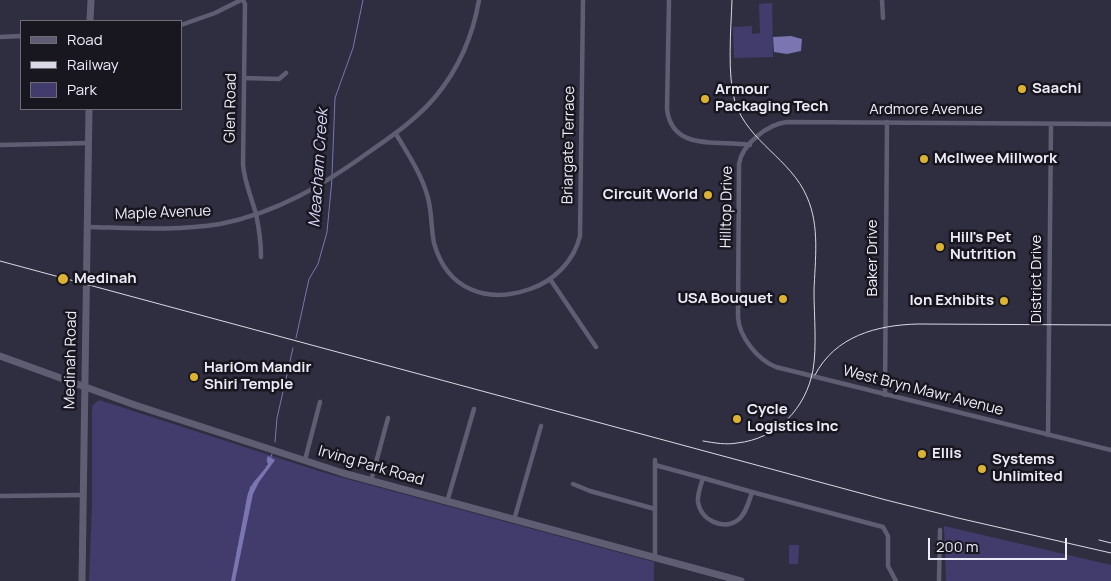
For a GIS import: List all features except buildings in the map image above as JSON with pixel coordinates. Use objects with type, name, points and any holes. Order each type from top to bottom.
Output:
[{"type":"main road","points":[[90,20],[91,0]]},
{"type":"main road","name":"Medinah Road","points":[[82,581],[89,110]]},
{"type":"main road","name":"Irving Park Road","points":[[0,356],[135,405],[371,481],[741,581]]},
{"type":"street","points":[[182,25],[215,13],[242,0]]},
{"type":"street","name":"Glen Road","points":[[242,0],[245,4],[244,179],[256,214],[261,247],[260,257]]},
{"type":"street","name":"Maple Avenue","points":[[87,227],[189,228],[221,223],[256,214],[289,202],[331,179],[396,134],[425,109],[450,77],[469,39],[479,0]]},
{"type":"street","name":"Briargate Terrace","points":[[396,134],[416,167],[424,186],[431,210],[435,244],[440,258],[454,278],[481,293],[503,296],[538,287],[550,279],[570,260],[580,236],[583,0]]},
{"type":"street","points":[[669,0],[667,109],[670,123],[678,133],[687,139],[750,145]]},
{"type":"street","points":[[882,0],[883,18]]},
{"type":"street","points":[[0,37],[20,36]]},
{"type":"street","points":[[244,78],[279,79],[286,73]]},
{"type":"street","name":"Baker Drive","points":[[885,395],[887,122]]},
{"type":"street","name":"Ardmore Avenue","points":[[750,145],[766,128],[777,123],[1111,124]]},
{"type":"street","name":"District Drive","points":[[1048,435],[1051,124]]},
{"type":"street","points":[[0,145],[89,143]]},
{"type":"street","name":"Hilltop Drive","points":[[743,333],[738,317],[739,164],[740,158],[750,145]]},
{"type":"street","points":[[550,279],[596,347]]},
{"type":"street","name":"West Bryn Mawr Avenue","points":[[743,333],[761,358],[776,367],[1111,450]]},
{"type":"street","points":[[305,460],[320,402]]},
{"type":"street","points":[[447,502],[474,409]]},
{"type":"street","points":[[371,481],[388,418]]},
{"type":"street","points":[[514,520],[541,426]]},
{"type":"street","points":[[655,558],[655,463],[883,528],[888,536],[888,566],[896,581]]},
{"type":"street","points":[[703,478],[698,500],[700,510],[707,519],[718,524],[729,524],[739,519],[745,511],[752,492]]},
{"type":"street","points":[[573,484],[590,491],[655,509]]},
{"type":"street","points":[[0,496],[83,495]]},
{"type":"street","points":[[939,581],[940,530]]},
{"type":"green space","points":[[772,3],[773,57],[734,58],[733,27],[752,26],[752,34],[760,33],[759,4]]},
{"type":"green space","points":[[99,400],[325,473],[654,562],[654,581],[89,581],[92,506],[92,409],[93,405]]},
{"type":"green space","points":[[944,526],[1111,565],[1111,581],[946,581]]},
{"type":"green space","points":[[789,545],[799,545],[798,564],[789,564]]},
{"type":"shaded area","points":[[791,36],[802,39],[801,51],[787,54],[774,52],[773,37]]},
{"type":"shaded area","points":[[268,456],[275,460],[253,494],[235,581],[231,581],[248,493],[253,483],[268,465]]},
{"type":"waterway","name":"Meacham Creek","points":[[332,175],[335,98],[353,48],[363,0]]},
{"type":"waterway","name":"Meacham Creek","points":[[296,338],[309,279],[318,264],[327,232],[332,179]]},
{"type":"waterway","name":"Meacham Creek","points":[[275,442],[277,418],[293,348]]},
{"type":"waterway","name":"Meacham Creek","points":[[266,467],[269,464],[267,460]]},
{"type":"waterway","name":"Meacham Creek","points":[[244,519],[251,486]]},
{"type":"waterway","name":"Meacham Creek","points":[[242,531],[243,523]]},
{"type":"waterway","name":"Meacham Creek","points":[[237,553],[241,535]]},
{"type":"railway","points":[[703,441],[725,444],[737,443],[765,435],[777,428],[796,409],[804,397],[813,370],[815,351],[814,291],[816,243],[814,220],[807,197],[800,184],[749,128],[735,102],[730,66],[732,0]]},
{"type":"railway","points":[[0,261],[886,500],[1111,553]]},
{"type":"railway","points":[[815,375],[823,362],[846,342],[859,335],[887,327],[918,324],[1111,325]]},
{"type":"railway","points":[[1099,540],[1111,543]]},
{"type":"place","name":"Saachi","points":[[1022,89]]},
{"type":"place","name":"Armour Packaging Tech","points":[[705,99]]},
{"type":"place","name":"McIlwee Millwork","points":[[924,159]]},
{"type":"place","name":"Circuit World","points":[[708,195]]},
{"type":"place","name":"Hill's Pet Nutrition","points":[[940,247]]},
{"type":"place","name":"Medinah","points":[[63,279]]},
{"type":"place","name":"USA Bouquet","points":[[783,299]]},
{"type":"place","name":"Ion Exhibits","points":[[1004,301]]},
{"type":"place","name":"HariOm Mandir Shiri Temple","points":[[194,377]]},
{"type":"place","name":"Cycle Logistics Inc","points":[[737,419]]},
{"type":"place","name":"Ellis","points":[[922,454]]},
{"type":"place","name":"Systems Unlimited","points":[[982,469]]}]
